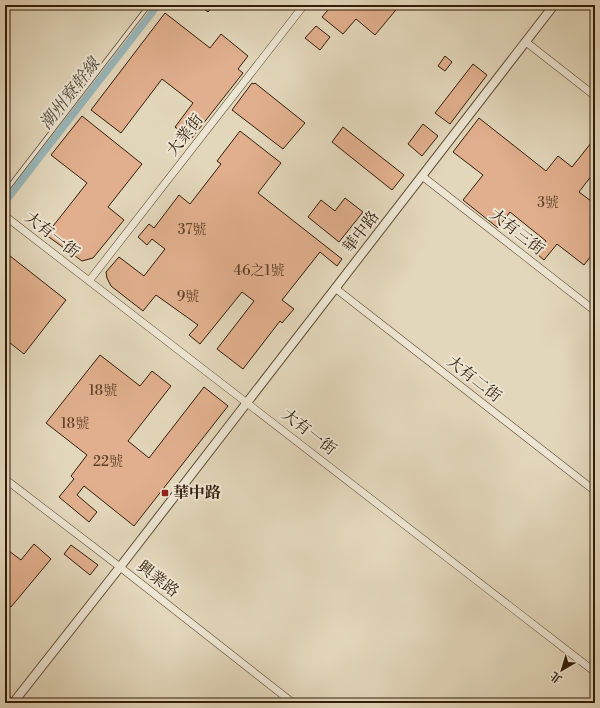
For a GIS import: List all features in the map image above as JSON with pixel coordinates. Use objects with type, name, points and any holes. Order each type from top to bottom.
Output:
[{"type":"main road","points":[[5,699],[12,703]]},
{"type":"street","name":"大業街","points":[[89,281],[304,5]]},
{"type":"street","name":"華中路","points":[[12,703],[120,567],[554,5]]},
{"type":"street","points":[[526,42],[595,96]]},
{"type":"street","name":"大有三街","points":[[422,176],[595,311]]},
{"type":"street","name":"大有一街","points":[[5,216],[248,402],[595,672]]},
{"type":"street","name":"大有二街","points":[[335,288],[595,492]]},
{"type":"street","name":"興業路","points":[[5,479],[293,703]]},
{"type":"lane","points":[[5,192],[149,5]]},
{"type":"building","points":[[199,5],[214,5],[208,12]]},
{"type":"building","points":[[332,5],[400,5],[375,35],[356,19],[343,34],[322,17]]},
{"type":"building","points":[[165,13],[210,48],[221,34],[248,56],[238,69],[243,73],[191,139],[175,127],[193,103],[162,79],[121,133],[91,110]]},
{"type":"building","points":[[316,26],[330,37],[320,50],[305,38]]},
{"type":"building","points":[[445,56],[452,62],[445,71],[438,66]]},
{"type":"building","points":[[473,64],[487,75],[450,124],[435,113]]},
{"type":"building","points":[[252,83],[255,83],[305,123],[283,149],[232,110]]},
{"type":"building","points":[[82,116],[142,164],[108,207],[124,220],[93,258],[82,261],[46,235],[87,183],[51,155]]},
{"type":"building","points":[[479,118],[546,171],[558,156],[572,167],[595,138],[595,171],[579,192],[595,204],[595,251],[584,265],[557,244],[544,260],[537,254],[546,241],[510,212],[498,228],[463,200],[483,175],[453,152]]},
{"type":"building","points":[[423,124],[438,136],[422,156],[408,144]]},
{"type":"building","points":[[343,127],[404,175],[392,190],[332,142]]},
{"type":"building","points":[[240,131],[281,163],[258,193],[342,259],[337,266],[320,252],[282,300],[294,309],[282,323],[280,321],[243,369],[217,349],[254,301],[242,292],[200,344],[189,335],[198,325],[156,295],[143,311],[111,286],[106,272],[119,257],[144,276],[165,249],[152,239],[147,245],[138,237],[149,224],[154,228],[179,195],[190,204],[221,164],[217,161]]},
{"type":"building","points":[[345,198],[363,212],[339,242],[308,217],[321,200],[335,211]]},
{"type":"building","points":[[5,252],[66,300],[24,354],[5,339]]},
{"type":"building","points":[[100,355],[140,386],[152,371],[171,386],[128,441],[149,458],[204,387],[228,406],[134,526],[84,486],[77,495],[97,512],[89,522],[59,497],[74,479],[71,476],[87,455],[46,423]]},
{"type":"building","points":[[34,544],[51,559],[11,607],[5,601],[5,548],[21,560]]},
{"type":"building","points":[[71,545],[98,565],[90,575],[64,554]]},
{"type":"waterway","name":"潮州寮幹線","points":[[5,202],[158,5]]},
{"type":"place","name":"華中路","points":[[165,493]]}]
